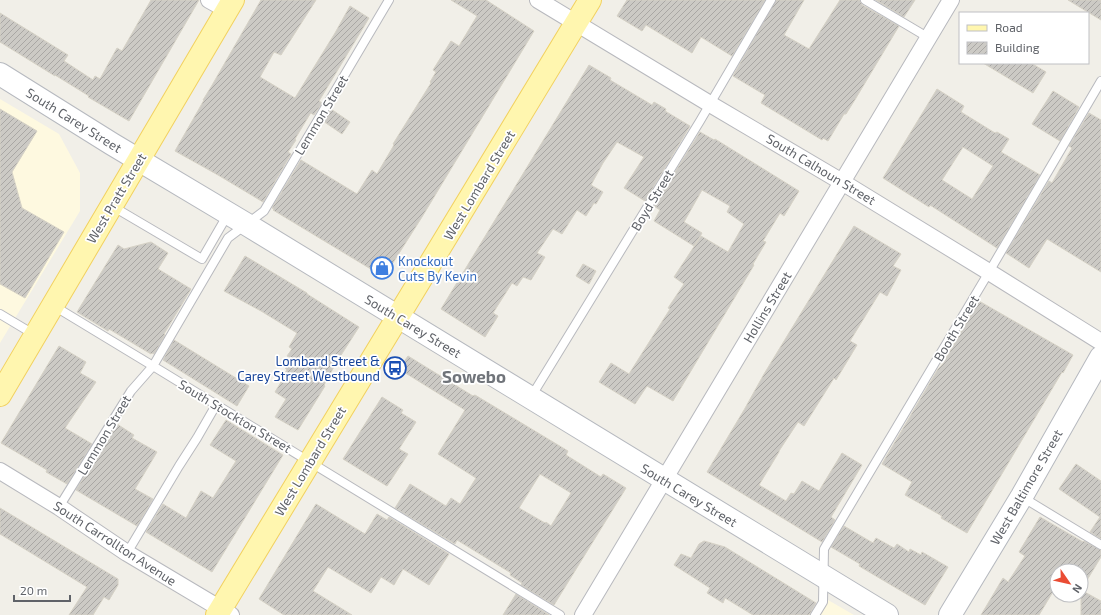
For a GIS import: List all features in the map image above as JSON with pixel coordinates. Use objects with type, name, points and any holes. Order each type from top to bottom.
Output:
[{"type":"main road","name":"West Lombard Street","points":[[223,613],[310,462],[590,0]]},
{"type":"main road","name":"West Pratt Street","points":[[0,395],[139,160],[223,3]]},
{"type":"main road","name":"South Carey Street","points":[[0,74],[887,615]]},
{"type":"main road","name":"West Baltimore Street","points":[[950,615],[1022,496],[1101,357]]},
{"type":"street","name":"South Calhoun Street","points":[[538,0],[842,182],[1101,342]]},
{"type":"street","name":"Hollins Street","points":[[583,615],[952,0]]},
{"type":"street","name":"South Carrollton Avenue","points":[[0,471],[59,507],[127,553],[223,613]]},
{"type":"lane","name":"Lemmon Street","points":[[59,507],[131,390],[153,366],[228,238],[237,219],[264,211],[389,0]]},
{"type":"lane","name":"Boyd Street","points":[[531,398],[710,104],[771,0]]},
{"type":"lane","points":[[865,0],[929,38]]},
{"type":"lane","name":"Booth Street","points":[[815,615],[823,602],[824,550],[1101,82]]},
{"type":"lane","points":[[112,205],[202,259],[237,219]]},
{"type":"lane","name":"South Stockton Street","points":[[53,306],[560,615]]},
{"type":"lane","points":[[0,314],[36,335]]},
{"type":"lane","points":[[127,553],[216,405]]},
{"type":"lane","points":[[1022,496],[1101,545]]},
{"type":"shaded area","points":[[0,99],[59,134],[80,173],[80,211],[0,343]]},
{"type":"shaded area","points":[[828,600],[854,615],[819,615]]},
{"type":"building","points":[[151,0],[199,0],[129,121],[0,42],[0,13],[68,55],[64,61],[93,80],[95,76],[100,79],[117,48],[122,51]]},
{"type":"building","points":[[261,0],[316,0],[281,55],[274,52],[260,77],[295,98],[350,6],[369,18],[319,101],[322,103],[314,115],[311,113],[310,114],[295,139],[296,140],[288,152],[291,154],[263,202],[175,151]]},
{"type":"building","points":[[451,0],[486,0],[534,31],[422,217],[384,277],[272,208],[301,160],[357,194],[372,170],[377,174],[394,145],[393,144],[431,83],[430,82],[436,72],[433,70],[451,41],[459,46],[477,16]]},
{"type":"building","points":[[627,0],[765,0],[732,56],[701,37],[692,53],[646,25],[642,31],[617,16]]},
{"type":"building","points":[[776,0],[804,0],[784,35],[809,49],[840,0],[860,0],[862,5],[899,26],[856,98],[846,114],[844,114],[828,141],[823,138],[822,140],[761,103],[765,95],[733,76]]},
{"type":"building","points":[[876,0],[915,0],[904,17]]},
{"type":"building","points":[[1068,0],[1101,0],[1101,20]]},
{"type":"building","points":[[985,64],[1033,64],[1046,72],[1033,93]]},
{"type":"building","points":[[589,65],[611,78],[610,80],[652,105],[654,102],[666,109],[665,111],[690,126],[645,201],[624,188],[644,157],[617,142],[591,185],[603,192],[596,204],[594,203],[586,216],[577,210],[562,234],[553,229],[537,253],[545,257],[531,280],[523,277],[517,286],[512,283],[493,313],[498,316],[485,337],[441,309]]},
{"type":"building","points":[[937,89],[964,106],[961,112],[995,133],[997,132],[1009,139],[1001,152],[1040,175],[997,248],[930,205],[929,207],[883,178]],"holes":[[[963,147],[993,166],[972,199],[942,180]]]},
{"type":"building","points":[[1053,91],[1079,107],[1060,141],[1032,124]]},
{"type":"building","points":[[0,109],[37,131],[12,172],[22,208],[64,232],[25,298],[0,284]]},
{"type":"building","points":[[331,109],[350,122],[342,134],[323,121]]},
{"type":"building","points":[[1089,113],[1101,120],[1101,272],[1047,239],[1029,268],[1006,253],[1049,181],[1052,183],[1072,148],[1069,146]]},
{"type":"building","points":[[700,132],[714,140],[715,139],[799,191],[784,216],[780,213],[763,241],[766,242],[753,264],[754,265],[673,401],[647,386],[635,404],[599,382],[611,363],[629,374],[684,284],[674,277],[701,236],[728,252],[744,224],[727,212],[730,206],[702,190],[684,222],[702,233],[694,246],[654,221],[660,210],[654,206]]},
{"type":"building","points":[[854,226],[901,254],[893,266],[901,270],[887,296],[880,292],[850,341],[857,345],[836,380],[834,378],[804,426],[798,422],[759,485],[786,501],[791,493],[794,494],[802,481],[819,491],[842,453],[862,465],[831,517],[835,520],[822,542],[707,472],[764,374]]},
{"type":"building","points":[[151,242],[168,253],[158,269],[191,289],[164,334],[165,335],[154,354],[151,354],[109,329],[108,331],[77,312],[118,245],[124,249]]},
{"type":"building","points":[[245,256],[307,293],[359,327],[336,363],[324,385],[325,386],[298,430],[275,417],[286,399],[275,392],[286,374],[285,373],[287,370],[285,368],[291,358],[287,356],[292,349],[289,347],[297,333],[224,291]]},
{"type":"building","points":[[583,264],[596,271],[589,284],[576,276]]},
{"type":"building","points":[[979,301],[1073,355],[967,533],[941,518],[942,516],[905,495],[912,482],[882,464]]},
{"type":"building","points":[[174,340],[249,386],[237,406],[163,360]]},
{"type":"building","points":[[59,346],[86,362],[80,373],[96,382],[65,428],[92,444],[67,484],[46,472],[47,470],[1,443]]},
{"type":"building","points":[[408,356],[473,396],[475,395],[568,451],[566,455],[601,477],[603,474],[626,488],[554,605],[521,585],[522,583],[510,575],[511,573],[457,540],[455,544],[395,508],[410,484],[446,506],[451,498],[460,504],[476,478],[438,454],[465,410],[399,369]],"holes":[[[540,474],[571,493],[551,526],[519,508]]]},
{"type":"building","points":[[382,397],[403,410],[401,413],[416,422],[399,449],[408,454],[387,486],[343,459]]},
{"type":"building","points":[[226,420],[283,455],[212,572],[146,532],[163,504],[186,518],[201,491],[213,498],[236,461],[210,445]]},
{"type":"building","points":[[117,424],[134,435],[132,438],[157,452],[135,489],[153,499],[137,526],[76,490]]},
{"type":"building","points":[[1076,464],[1101,481],[1101,539],[1090,532],[1100,517],[1059,489]]},
{"type":"building","points":[[316,504],[365,534],[377,514],[387,520],[389,517],[449,554],[429,585],[403,569],[394,585],[381,577],[371,593],[328,567],[313,591],[352,615],[284,615],[259,599]]},
{"type":"building","points":[[0,508],[118,579],[118,585],[109,600],[104,597],[93,615],[69,615],[87,587],[0,534]]},
{"type":"building","points":[[1040,517],[1083,542],[1084,541],[1101,550],[1101,557],[1089,577],[1089,563],[1049,563],[1049,598],[1039,615],[981,615],[1003,578],[1008,582],[1025,556],[1019,552]]},
{"type":"building","points":[[844,526],[873,543],[876,538],[894,548],[897,544],[909,552],[910,549],[921,555],[922,552],[948,567],[925,605],[859,566],[860,564],[831,547]]},
{"type":"building","points":[[704,541],[725,547],[816,603],[809,615],[753,615],[725,598],[723,603],[707,593],[710,588],[674,565],[681,554],[691,558],[699,544]]},
{"type":"building","points":[[516,594],[549,615],[503,615]]},
{"type":"building","points":[[1089,594],[1101,601],[1101,615],[1081,615],[1081,603],[1089,603]]},
{"type":"place","name":"Knockout Cuts By Kevin","points":[[382,268]]},
{"type":"place","name":"Lombard Street & Carey Street Westbound","points":[[395,368]]},
{"type":"district","name":"Sowebo","points":[[474,377]]}]
